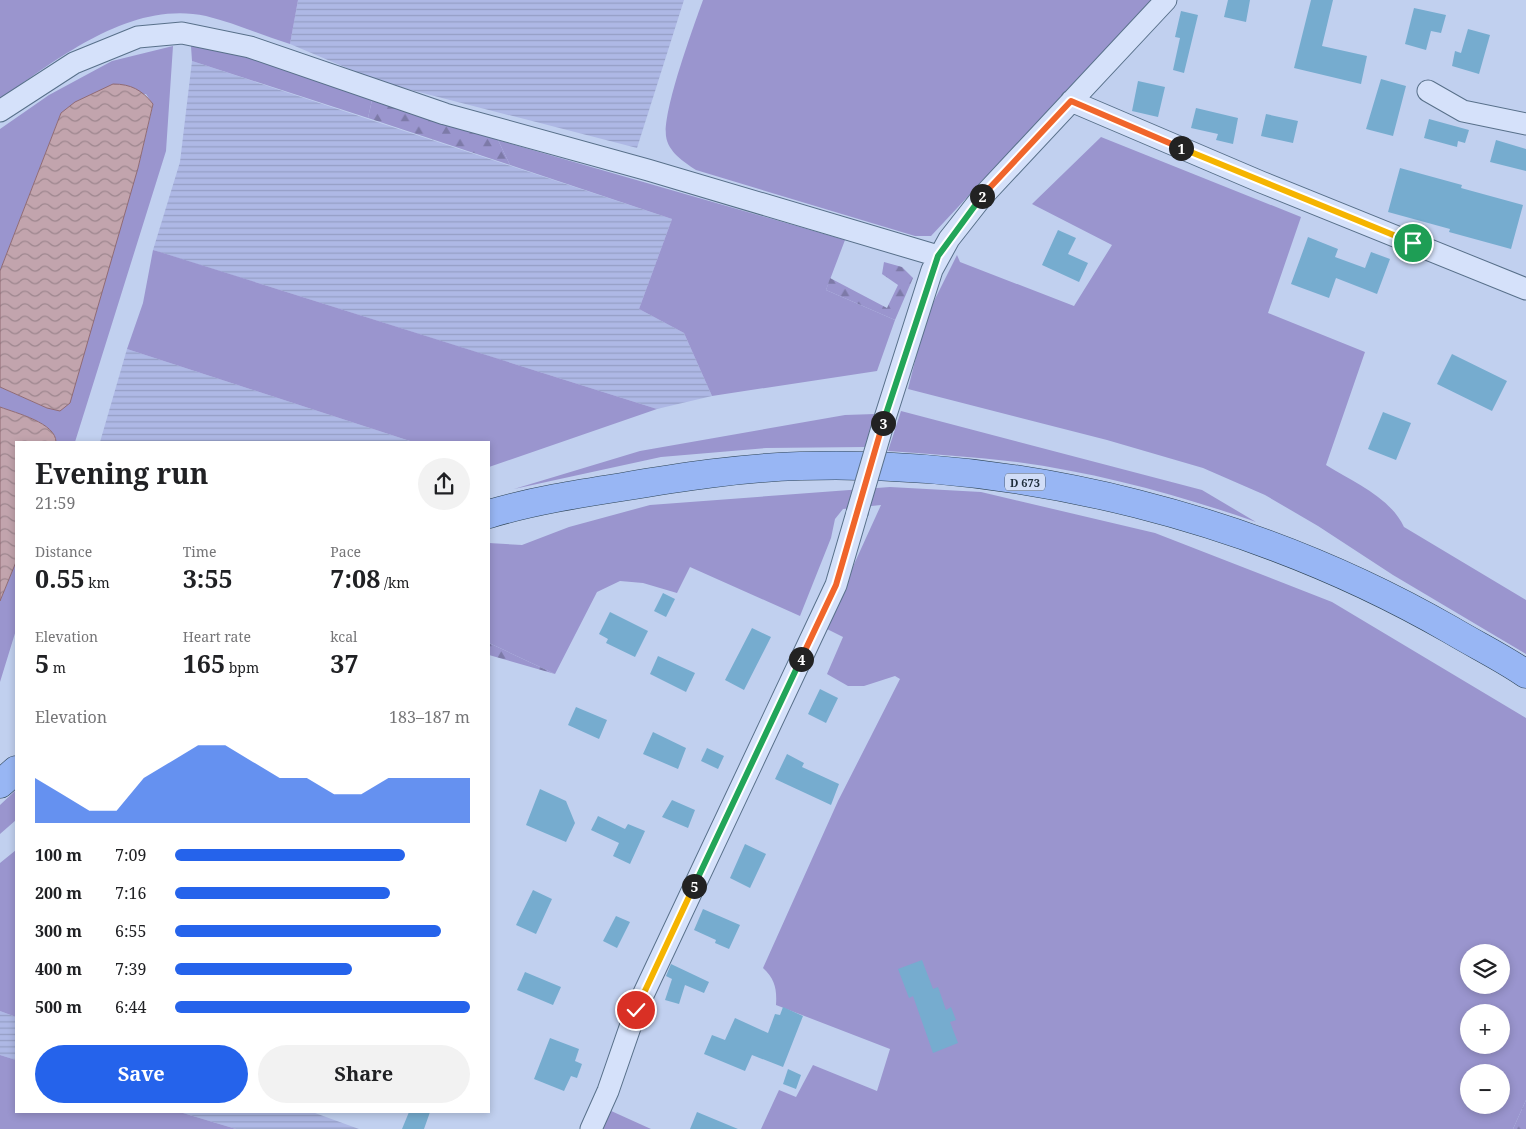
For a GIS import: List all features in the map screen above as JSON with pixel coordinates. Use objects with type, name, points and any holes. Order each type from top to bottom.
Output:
[{"type":"main road","name":"D 673","points":[[490,514],[561,497],[684,476],[800,466],[949,470],[1082,491],[1178,515],[1265,543],[1366,585],[1420,613],[1526,674]]},
{"type":"main road","points":[[0,784],[15,771]]},
{"type":"street","points":[[591,1129],[608,1091],[636,1010],[836,585],[884,421],[938,256],[982,196],[1166,0]]},
{"type":"street","points":[[0,111],[74,63],[138,37],[182,33],[250,47],[445,114],[648,170],[938,256]]},
{"type":"street","points":[[1428,91],[1463,111],[1526,124]]},
{"type":"street","points":[[1071,101],[1261,182],[1526,289]]},
{"type":"shaded area","points":[[298,0],[684,0],[637,148],[380,82],[290,44]]},
{"type":"shaded area","points":[[192,61],[672,219],[639,309],[684,333],[712,396],[657,409],[153,250],[180,162]]},
{"type":"shaded area","points":[[127,349],[410,441],[100,441]]},
{"type":"shaded area","points":[[0,1011],[15,1017],[15,1060],[0,1055]]},
{"type":"shaded area","points":[[183,1113],[315,1113],[359,1129],[236,1129]]},
{"type":"green space","points":[[0,0],[298,0],[290,44],[206,16],[178,13],[150,17],[96,36],[46,67],[0,99]]},
{"type":"green space","points":[[703,0],[1151,0],[931,236],[915,236],[696,170],[673,152],[666,136],[669,108]]},
{"type":"green space","points":[[173,46],[166,151],[75,441],[56,441],[54,435],[42,424],[0,407],[0,387],[47,408],[138,168],[153,105],[146,94],[61,113],[0,271],[0,129],[49,95],[112,61]]},
{"type":"green space","points":[[191,46],[247,57],[372,100],[368,118],[192,61]]},
{"type":"green space","points":[[372,100],[498,140],[510,165],[368,118]]},
{"type":"green space","points":[[1101,137],[1301,217],[1268,313],[1365,352],[1326,465],[1370,491],[1390,507],[1404,527],[1526,600],[1526,654],[1393,575],[1318,526],[1265,495],[1203,468],[1107,440],[908,389],[926,317],[957,255],[960,262],[1074,306],[1112,245],[1032,204]]},
{"type":"green space","points":[[498,140],[845,240],[826,290],[895,320],[877,371],[712,396],[684,333],[639,309],[672,219],[510,165]]},
{"type":"green space","points":[[153,250],[657,409],[490,467],[490,441],[410,441],[127,349],[143,303]]},
{"type":"green space","points":[[884,262],[902,267],[913,278],[895,320],[826,290],[830,278],[887,308],[898,285],[882,274]]},
{"type":"green space","points":[[901,411],[1202,490],[1256,522],[1168,494],[1078,472],[1017,462],[888,451]]},
{"type":"green space","points":[[875,414],[865,447],[766,448],[661,457],[514,489],[640,451],[845,415]]},
{"type":"green space","points":[[890,487],[981,492],[1155,533],[1332,602],[1526,718],[1526,1100],[1513,1129],[761,1129],[779,1090],[796,1097],[813,1065],[877,1091],[890,1049],[776,1005],[774,985],[770,976],[763,968],[838,801],[900,679],[895,676],[864,686],[848,686],[827,674],[843,637],[825,628],[881,505],[843,509],[835,519],[831,538],[800,616],[690,567],[677,593],[643,583],[620,581],[597,592],[555,674],[490,643],[490,543],[522,545],[569,527],[650,505]]},
{"type":"green space","points":[[15,564],[15,633],[0,682],[0,601]]},
{"type":"green space","points":[[490,643],[555,674],[490,655]]},
{"type":"green space","points":[[15,791],[15,821],[0,834],[0,805]]},
{"type":"green space","points":[[15,851],[15,1017],[0,1011],[0,863]]},
{"type":"green space","points":[[0,1055],[15,1060],[15,1113],[183,1113],[236,1129],[0,1129]]},
{"type":"green space","points":[[1526,1100],[1526,1129],[1513,1129]]},
{"type":"green space","points":[[609,1110],[651,1129],[602,1129]]},
{"type":"water","points":[[113,84],[125,85],[136,89],[153,104],[138,168],[70,403],[60,411],[47,408],[0,387],[0,271],[61,113],[75,102]]},
{"type":"water","points":[[0,407],[42,424],[54,435],[56,441],[15,441],[15,564],[0,601]]},
{"type":"building","points":[[1228,0],[1250,0],[1246,22],[1224,17]]},
{"type":"building","points":[[1311,0],[1333,0],[1322,46],[1367,56],[1361,84],[1294,68]]},
{"type":"building","points":[[1414,8],[1446,15],[1441,33],[1431,31],[1426,50],[1405,44]]},
{"type":"building","points":[[1181,11],[1198,15],[1184,73],[1173,70],[1180,38],[1175,37]]},
{"type":"building","points":[[1468,29],[1490,35],[1479,74],[1452,66],[1455,51],[1461,53]]},
{"type":"building","points":[[1381,79],[1406,86],[1393,136],[1366,129]]},
{"type":"building","points":[[1138,81],[1165,87],[1158,117],[1132,111]]},
{"type":"building","points":[[1196,108],[1238,118],[1233,144],[1216,140],[1218,134],[1191,128]]},
{"type":"building","points":[[1266,114],[1298,121],[1293,143],[1261,136]]},
{"type":"building","points":[[1429,119],[1469,130],[1465,143],[1458,141],[1457,147],[1424,138]]},
{"type":"building","points":[[1496,140],[1526,149],[1526,171],[1490,162]]},
{"type":"building","points":[[1400,168],[1462,185],[1461,188],[1523,205],[1511,249],[1449,232],[1450,229],[1388,212]]},
{"type":"building","points":[[1058,230],[1076,238],[1068,254],[1088,263],[1079,282],[1042,265]]},
{"type":"building","points":[[1308,237],[1338,249],[1335,257],[1365,268],[1371,252],[1390,259],[1377,294],[1336,278],[1329,298],[1291,284]]},
{"type":"building","points":[[1452,354],[1507,381],[1492,411],[1437,384]]},
{"type":"building","points":[[1383,412],[1411,423],[1396,460],[1368,449]]},
{"type":"building","points":[[663,593],[675,599],[666,617],[654,611]]},
{"type":"building","points":[[610,612],[648,631],[635,657],[606,643],[608,639],[599,634]]},
{"type":"building","points":[[752,628],[771,637],[744,690],[725,680]]},
{"type":"building","points":[[658,656],[695,673],[686,692],[650,674]]},
{"type":"building","points":[[820,689],[838,698],[826,723],[808,714]]},
{"type":"building","points":[[576,707],[607,720],[599,739],[568,725]]},
{"type":"building","points":[[653,732],[686,748],[678,769],[643,754]]},
{"type":"building","points":[[707,748],[724,756],[718,769],[701,761]]},
{"type":"building","points":[[787,754],[804,763],[802,767],[839,784],[831,805],[775,779]]},
{"type":"building","points":[[540,789],[566,801],[575,823],[566,842],[526,825]]},
{"type":"building","points":[[672,800],[695,810],[688,828],[662,817]]},
{"type":"building","points":[[598,816],[625,829],[628,824],[645,831],[630,864],[613,856],[619,843],[591,830]]},
{"type":"building","points":[[745,844],[766,854],[750,888],[730,878]]},
{"type":"building","points":[[533,890],[552,899],[536,934],[516,925]]},
{"type":"building","points":[[703,909],[740,925],[729,949],[715,943],[716,940],[694,930]]},
{"type":"building","points":[[616,916],[630,922],[617,948],[603,941]]},
{"type":"building","points":[[922,960],[933,989],[938,987],[946,1010],[951,1007],[956,1020],[950,1022],[958,1043],[933,1053],[913,996],[909,998],[898,969]]},
{"type":"building","points":[[671,964],[709,982],[704,993],[685,985],[679,1004],[665,1000],[672,979],[666,976]]},
{"type":"building","points":[[525,972],[561,987],[553,1005],[517,990]]},
{"type":"building","points":[[783,1007],[803,1016],[783,1067],[752,1055],[745,1071],[704,1054],[712,1035],[725,1040],[735,1018],[768,1033],[775,1014],[780,1015]]},
{"type":"building","points":[[550,1038],[579,1049],[575,1061],[582,1064],[577,1078],[571,1076],[564,1091],[534,1079]]},
{"type":"building","points":[[788,1069],[801,1075],[796,1089],[783,1084]]},
{"type":"building","points":[[697,1112],[738,1129],[690,1129]]},
{"type":"building","points":[[409,1113],[430,1113],[424,1129],[402,1129]]},
{"type":"route","points":[[636,1010],[836,585],[884,421],[938,256],[982,196],[1071,101],[1261,182],[1413,243]]}]
